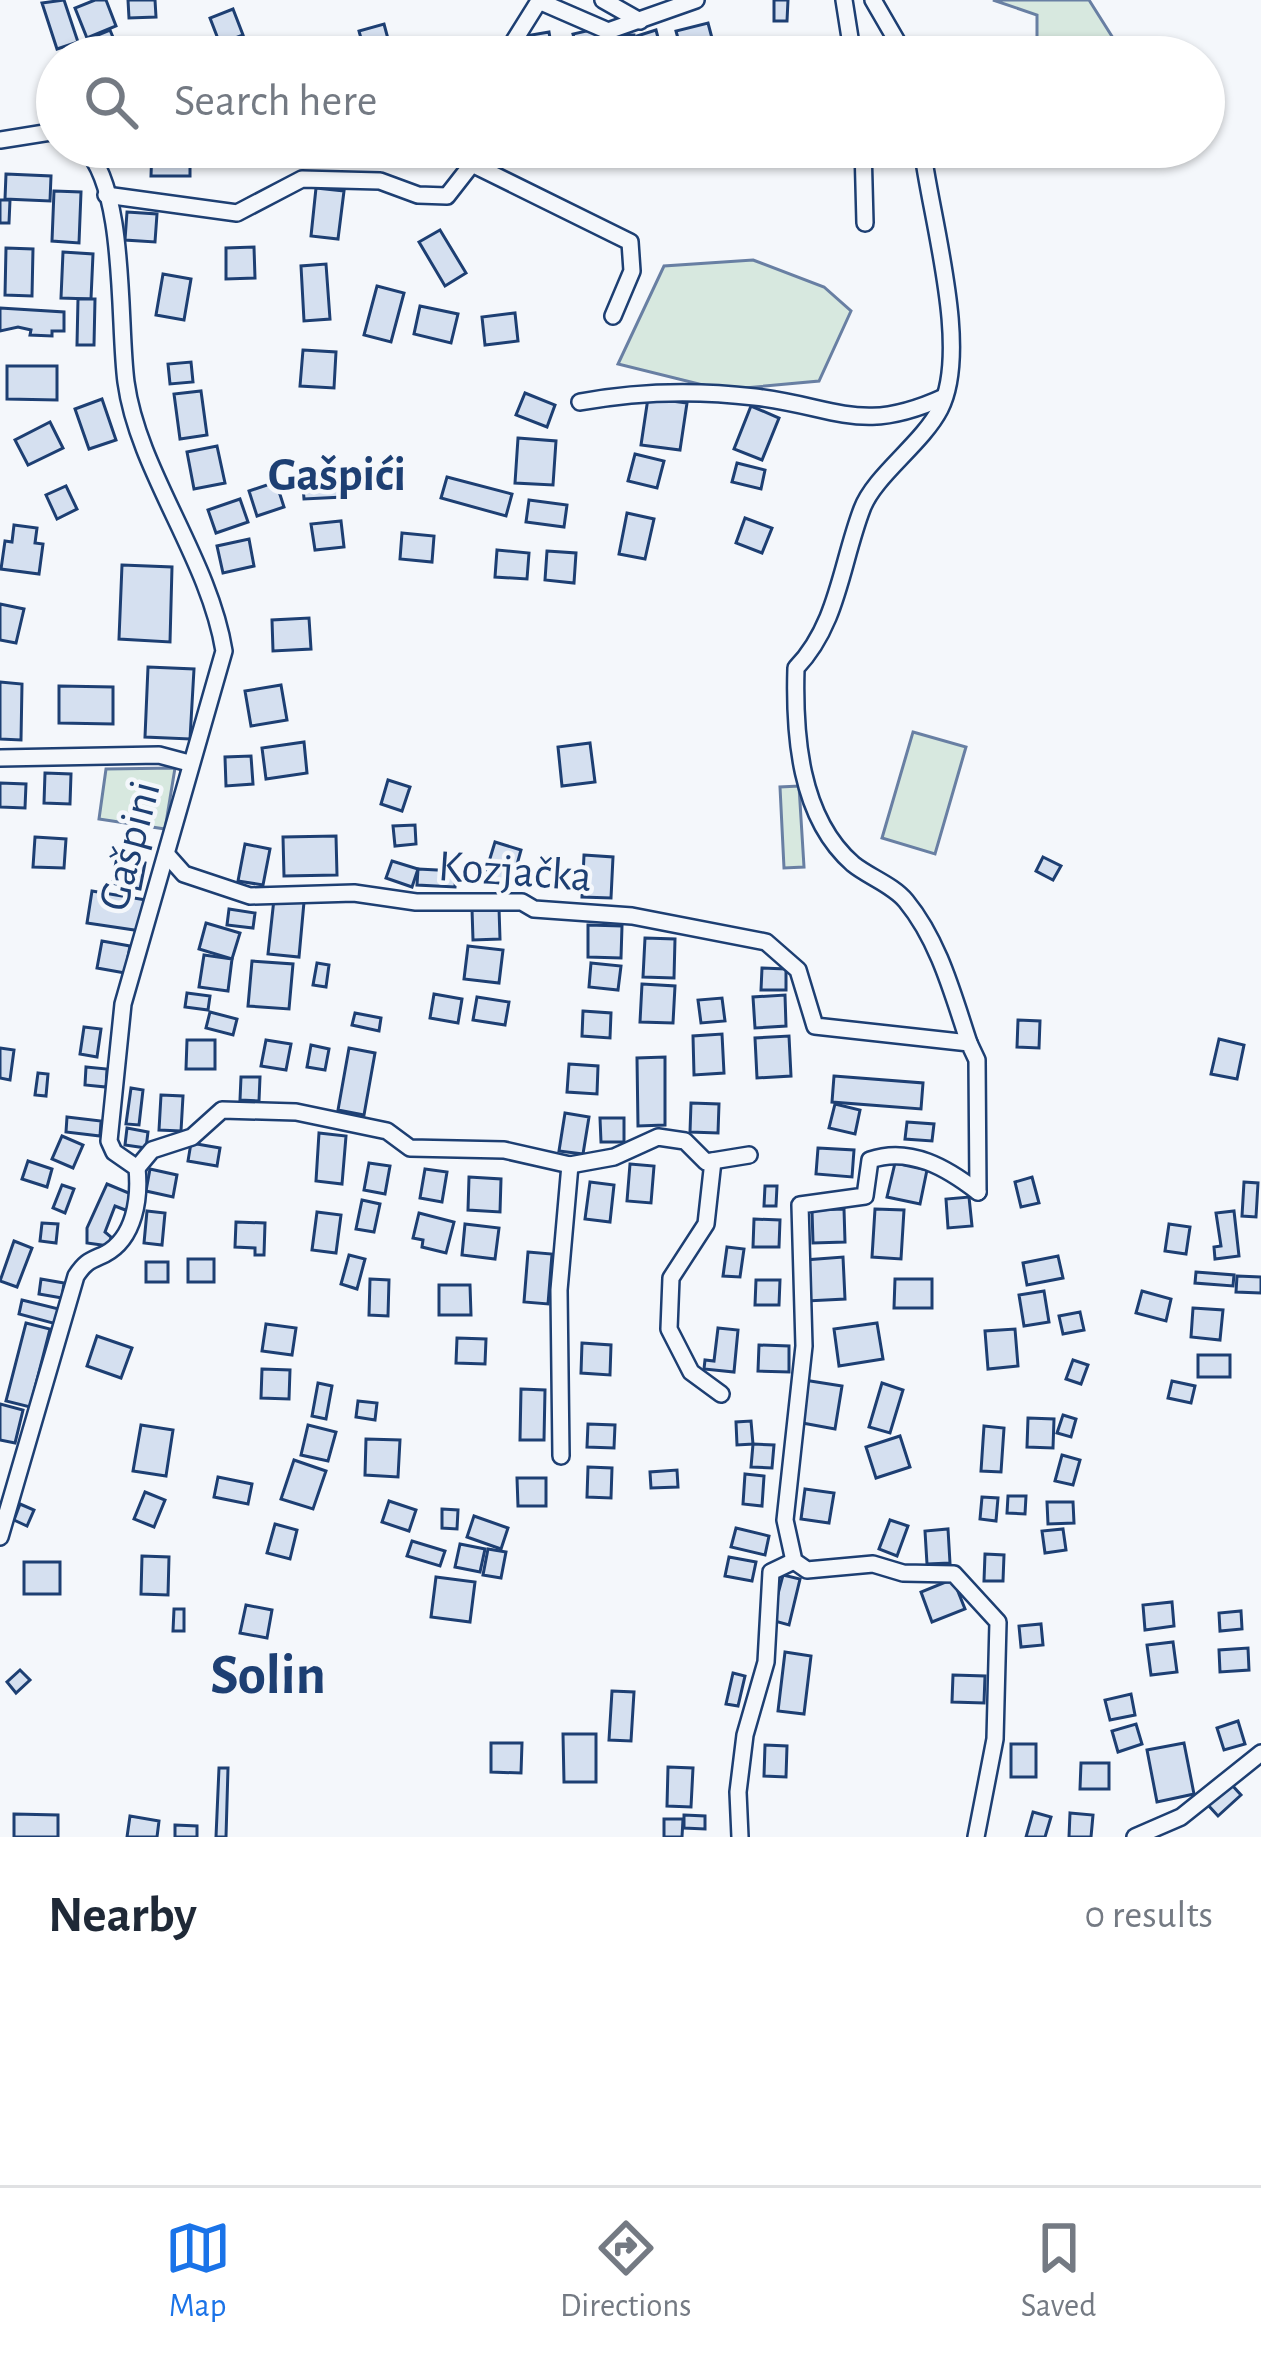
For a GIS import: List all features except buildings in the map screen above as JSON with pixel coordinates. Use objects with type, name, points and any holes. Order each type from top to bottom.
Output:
[{"type":"street","points":[[603,0],[640,21]]},
{"type":"street","points":[[517,36],[539,1],[608,31],[697,0]]},
{"type":"street","points":[[844,0],[850,36]]},
{"type":"street","points":[[873,0],[894,36]]},
{"type":"street","points":[[0,140],[36,134]]},
{"type":"street","name":"Gašpini","points":[[94,168],[106,195],[127,387],[216,604],[224,651],[123,1004],[109,1141],[114,1152],[137,1168]]},
{"type":"street","points":[[106,195],[237,213],[302,179],[380,182],[418,194],[447,196],[469,168]]},
{"type":"street","points":[[480,168],[630,242],[632,272],[614,316]]},
{"type":"street","points":[[864,168],[865,223]]},
{"type":"street","points":[[926,168],[951,320],[952,362],[944,397],[902,462],[863,504],[818,644],[796,668],[794,735],[819,819],[851,862],[904,898],[942,963],[977,1060],[978,1192],[942,1164],[885,1155],[870,1160],[865,1196],[800,1205],[804,1346],[785,1520],[794,1561],[807,1570],[873,1564],[903,1573],[954,1574],[998,1622],[995,1739],[978,1805],[976,1837]]},
{"type":"street","points":[[580,402],[640,391],[756,397],[872,420],[944,397]]},
{"type":"street","points":[[0,758],[159,755],[189,763]]},
{"type":"street","name":"Kozjačka","points":[[168,856],[184,874],[250,896],[354,893],[416,902],[522,902],[534,909],[632,916],[766,942],[798,970],[814,1026],[969,1043]]},
{"type":"street","points":[[0,1538],[76,1276],[87,1260],[122,1241],[140,1196],[137,1168],[152,1150],[193,1137],[222,1110],[296,1112],[387,1131],[410,1148],[504,1150],[570,1165],[614,1157],[658,1137],[685,1141],[706,1162],[749,1155]]},
{"type":"street","points":[[713,1161],[706,1224],[671,1278],[669,1329],[691,1372],[721,1394]]},
{"type":"street","points":[[561,1456],[559,1290],[570,1165]]},
{"type":"street","points":[[740,1837],[738,1792],[745,1736],[766,1662],[771,1572],[794,1561]]},
{"type":"street","points":[[1136,1837],[1180,1817],[1261,1753]]},
{"type":"shaded area","points":[[993,0],[1089,0],[1112,36],[1037,36],[1037,15]]},
{"type":"shaded area","points":[[753,260],[824,287],[851,311],[819,381],[723,390],[618,364],[664,266]]},
{"type":"shaded area","points":[[913,732],[966,747],[935,854],[882,838]]},
{"type":"shaded area","points":[[175,768],[165,829],[99,819],[106,769]]},
{"type":"shaded area","points":[[799,786],[804,867],[784,868],[780,787]]},
{"type":"district","name":"Gašpići","points":[[337,476]]},
{"type":"district","name":"Solin","points":[[268,1675]]}]
